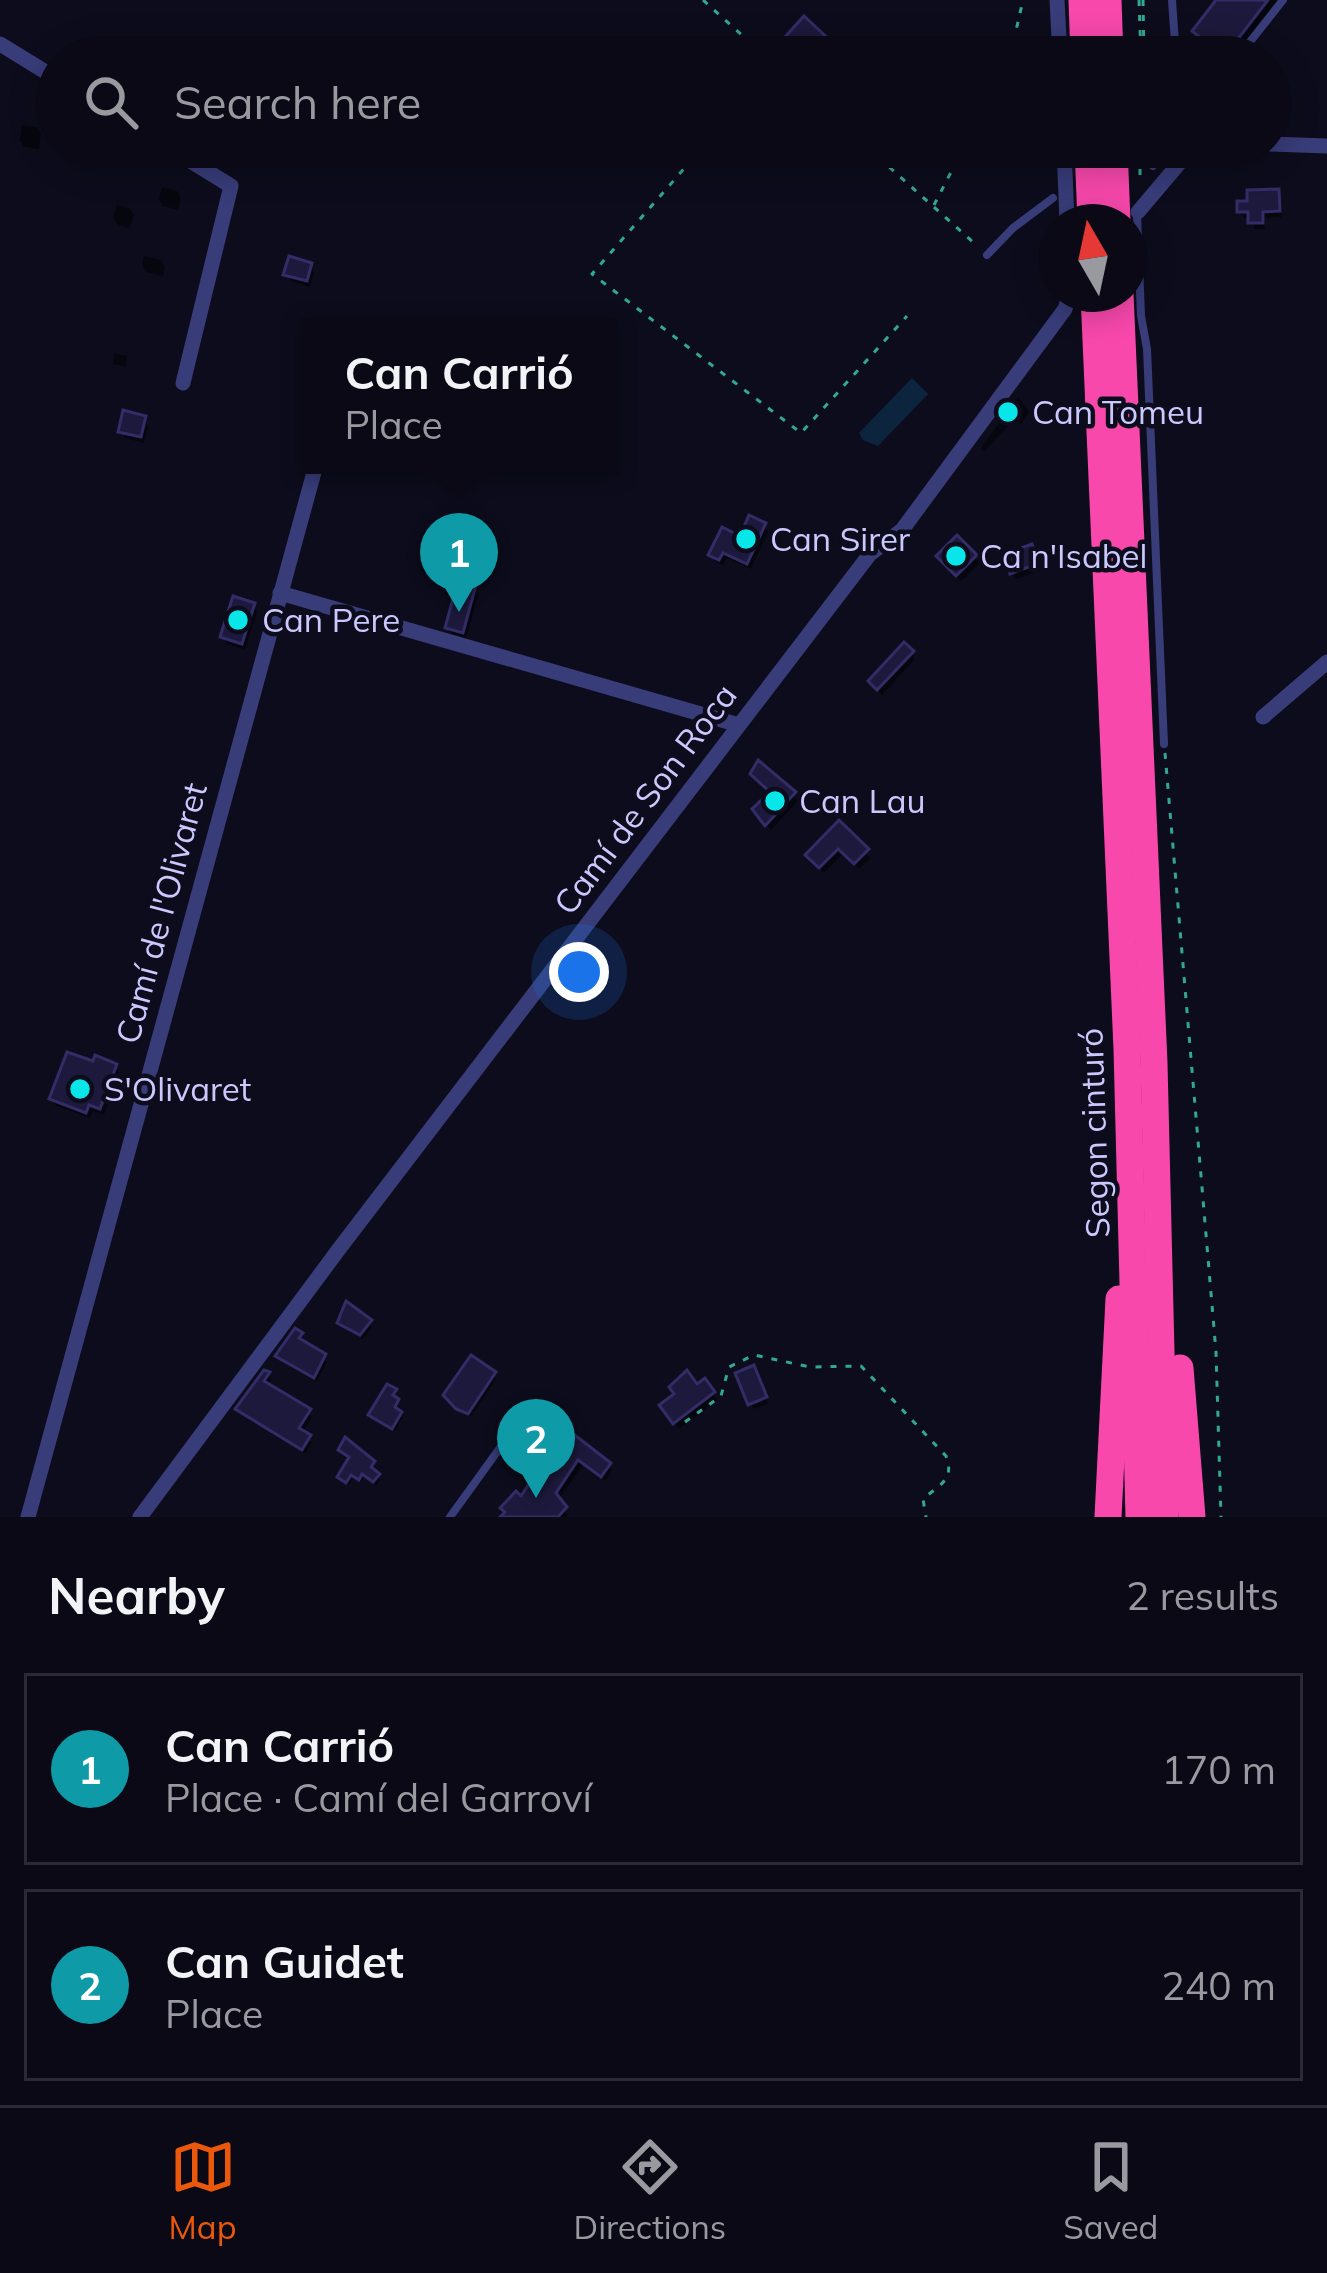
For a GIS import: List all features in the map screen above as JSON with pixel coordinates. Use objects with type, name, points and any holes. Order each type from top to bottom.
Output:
[{"type":"highway","points":[[1082,0],[1083,36]]},
{"type":"highway","points":[[1108,0],[1109,36]]},
{"type":"highway","points":[[1089,168],[1090,204]]},
{"type":"highway","points":[[1118,168],[1125,204]]},
{"type":"highway","name":"Segon cinturó","points":[[1095,312],[1130,1127],[1139,1517]]},
{"type":"highway","points":[[1121,312],[1157,1144],[1165,1517]]},
{"type":"highway","points":[[1108,1517],[1120,1185],[1130,1127]]},
{"type":"highway","points":[[1157,1144],[1170,1189],[1192,1517]]},
{"type":"street","points":[[1058,0],[1059,36]]},
{"type":"street","points":[[0,44],[36,66]]},
{"type":"street","points":[[1291,145],[1327,146]]},
{"type":"street","points":[[183,382],[231,186],[201,168]]},
{"type":"street","points":[[1065,168],[1066,204]]},
{"type":"street","points":[[1140,204],[1174,168]]},
{"type":"street","name":"Camí de Son Roca","points":[[140,1517],[870,554],[902,530],[1063,312]]},
{"type":"street","name":"Camí de l'Olivaret","points":[[28,1517],[313,474]]},
{"type":"street","points":[[280,593],[740,725]]},
{"type":"street","points":[[1263,717],[1327,662]]},
{"type":"lane","points":[[1172,0],[1175,36]]},
{"type":"lane","points":[[1255,36],[1283,0]]},
{"type":"lane","points":[[987,255],[1053,198]]},
{"type":"lane","points":[[1134,312],[1164,744]]},
{"type":"lane","points":[[450,1517],[502,1445]]},
{"type":"path","points":[[703,0],[743,36]]},
{"type":"path","points":[[1015,36],[1023,0]]},
{"type":"path","points":[[1141,0],[1142,36]]},
{"type":"path","points":[[685,168],[592,274],[801,433],[907,316]]},
{"type":"path","points":[[890,168],[975,244]]},
{"type":"path","points":[[934,207],[954,168]]},
{"type":"path","points":[[1142,168],[1142,176]]},
{"type":"path","points":[[1164,744],[1216,1352],[1221,1517]]},
{"type":"path","points":[[685,1422],[721,1396],[730,1367],[754,1355],[810,1366],[861,1366],[946,1456],[950,1473],[923,1498],[926,1517]]},
{"type":"water","points":[[912,378],[928,394],[878,446],[863,440],[859,433]]},
{"type":"building","points":[[1216,0],[1268,0],[1240,36],[1198,36],[1192,31]]},
{"type":"building","points":[[804,16],[825,36],[786,36]]},
{"type":"building","points":[[1279,189],[1280,211],[1263,212],[1263,223],[1248,223],[1248,212],[1237,212],[1237,201],[1247,201],[1247,190]]},
{"type":"building","points":[[289,256],[312,263],[307,281],[283,275]]},
{"type":"building","points":[[123,410],[146,416],[141,437],[118,432]]},
{"type":"building","name":"Can Sirer","points":[[749,515],[766,523],[747,564],[723,553],[719,560],[708,555],[722,527],[740,536]]},
{"type":"building","name":"Ca n'Isabel","points":[[957,535],[977,555],[956,576],[936,556]]},
{"type":"building","points":[[1032,544],[1039,563],[1010,574],[1007,553]]},
{"type":"building","points":[[465,582],[476,585],[463,633],[445,628],[456,587],[463,589]]},
{"type":"building","name":"Can Pere","points":[[233,596],[255,603],[242,644],[220,637]]},
{"type":"building","points":[[904,642],[914,651],[877,690],[868,681]]},
{"type":"building","name":"Can Lau","points":[[758,760],[796,792],[765,826],[752,809],[770,792],[750,774]]},
{"type":"building","points":[[839,820],[869,849],[854,864],[838,849],[819,868],[805,855]]},
{"type":"building","name":"S'Olivaret","points":[[67,1052],[93,1061],[95,1055],[117,1064],[100,1109],[89,1105],[86,1113],[49,1099]]},
{"type":"building","points":[[346,1301],[372,1320],[360,1335],[337,1323]]},
{"type":"building","points":[[295,1328],[303,1333],[299,1338],[326,1354],[314,1378],[275,1356]]},
{"type":"building","points":[[471,1355],[496,1372],[468,1414],[443,1395]]},
{"type":"building","points":[[754,1365],[767,1397],[748,1405],[735,1373]]},
{"type":"building","points":[[264,1370],[270,1372],[264,1381],[311,1409],[299,1428],[311,1435],[302,1450],[235,1409]]},
{"type":"building","points":[[687,1370],[697,1384],[705,1378],[715,1392],[673,1424],[659,1405],[674,1394],[669,1387]]},
{"type":"building","points":[[387,1384],[397,1389],[395,1407],[402,1412],[392,1429],[368,1415]]},
{"type":"building","points":[[545,1412],[611,1463],[601,1477],[578,1460],[556,1493],[567,1507],[558,1517],[500,1517],[505,1512],[500,1508],[516,1491],[521,1496],[546,1458],[541,1455],[553,1437],[536,1424]]},
{"type":"building","points":[[345,1437],[375,1461],[371,1467],[380,1474],[373,1482],[362,1474],[359,1480],[351,1475],[346,1483],[337,1477],[349,1457],[338,1450]]},
{"type":"place","name":"Can Tomeu","points":[[1008,412]]},
{"type":"place","name":"Can Sirer","points":[[746,539]]},
{"type":"place","name":"Ca n'Isabel","points":[[956,556]]},
{"type":"place","name":"Can Carrió","points":[[459,612]]},
{"type":"place","name":"Can Pere","points":[[238,620]]},
{"type":"place","name":"Can Lau","points":[[775,801]]},
{"type":"place","name":"S'Olivaret","points":[[80,1089]]},
{"type":"place","name":"Can Guidet","points":[[536,1498]]}]
